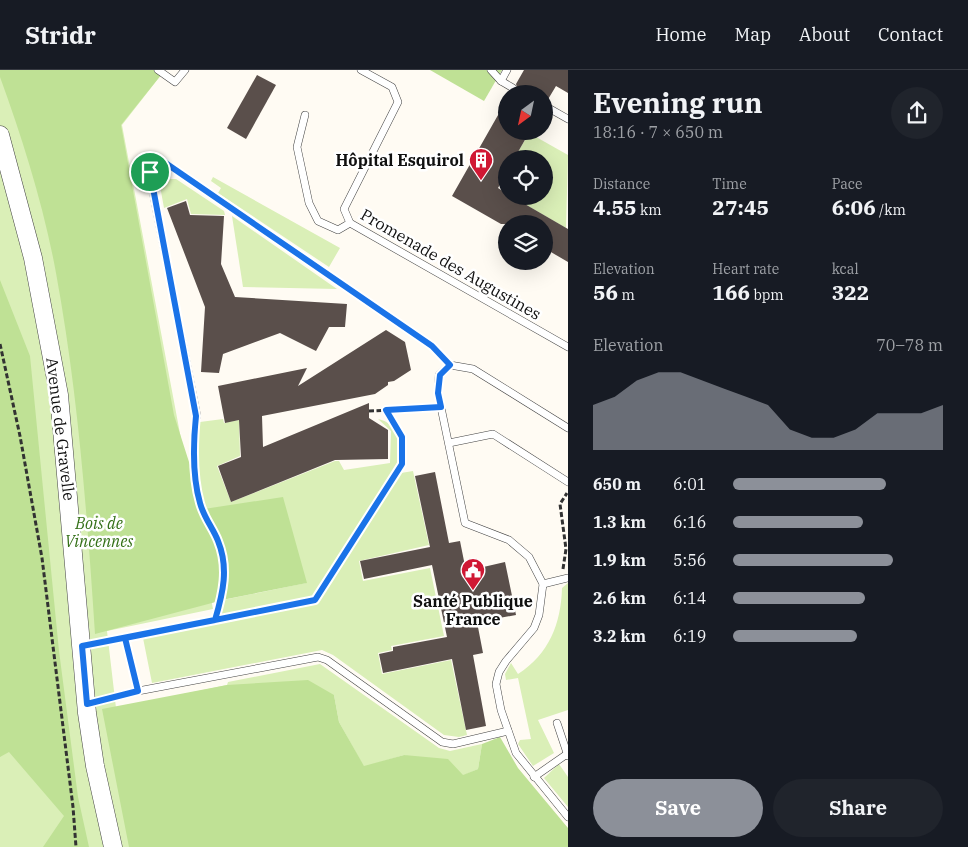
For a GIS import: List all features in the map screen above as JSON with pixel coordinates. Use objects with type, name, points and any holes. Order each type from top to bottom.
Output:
[{"type":"street","name":"Avenue de Gravelle","points":[[0,135],[33,258],[59,395],[87,704],[96,766],[113,847]]},
{"type":"lane","points":[[158,70],[175,82],[185,70]]},
{"type":"lane","name":"Promenade des Augustines","points":[[361,70],[392,88],[398,102],[344,209],[350,223],[568,347]]},
{"type":"lane","points":[[491,70],[501,81],[508,85]]},
{"type":"lane","points":[[501,81],[507,70]]},
{"type":"lane","points":[[553,111],[568,119]]},
{"type":"lane","points":[[305,114],[297,147],[309,203],[318,221],[338,230],[350,223]]},
{"type":"lane","points":[[196,416],[150,172],[164,162],[432,346],[450,365],[473,369],[568,428]]},
{"type":"lane","points":[[450,365],[440,375],[438,393],[465,523],[509,540],[529,557],[543,584],[539,615],[534,628],[506,661],[499,672],[496,684],[508,731],[516,753],[568,817]]},
{"type":"lane","points":[[448,443],[493,434],[568,482]]},
{"type":"lane","points":[[543,584],[568,578]]},
{"type":"lane","points":[[82,646],[125,638],[138,691]]},
{"type":"lane","points":[[87,704],[138,691],[318,657],[327,660],[442,742],[454,744],[508,731]]},
{"type":"lane","points":[[534,777],[568,755],[557,723]]},
{"type":"path","points":[[0,344],[20,436],[42,558],[73,807],[76,847]]},
{"type":"path","points":[[369,410],[441,407]]},
{"type":"path","points":[[125,638],[315,600],[402,464],[402,437],[386,410]]},
{"type":"path","points":[[196,416],[194,440],[195,472],[199,502],[205,519],[218,541],[224,564],[225,588],[215,620]]},
{"type":"path","points":[[543,584],[563,570],[566,549],[560,504],[568,491]]},
{"type":"green space","name":"Bois de Vincennes","points":[[0,70],[165,70],[122,125],[213,609],[107,631],[116,708],[227,685],[228,682],[320,664],[439,748],[450,751],[482,744],[478,769],[462,776],[404,755],[364,767],[339,722],[334,695],[257,847],[0,847]]},
{"type":"green space","points":[[0,70],[165,70],[121,125],[174,415],[204,509],[283,497],[307,583],[227,599],[95,634],[81,453],[64,318],[51,248],[39,199],[25,149],[0,77]]},
{"type":"green space","points":[[430,70],[502,70],[484,101]]},
{"type":"green space","points":[[525,140],[541,140],[568,155],[566,228],[553,220],[553,215],[544,215],[526,205],[553,205],[553,150],[519,150]]},
{"type":"green space","points":[[213,177],[340,248],[329,267],[218,193],[221,188],[211,181]]},
{"type":"green space","points":[[170,179],[176,179],[224,211],[225,215],[191,214],[187,199],[164,208],[160,186]]},
{"type":"green space","points":[[232,216],[337,289],[243,287]]},
{"type":"green space","points":[[0,280],[30,356],[59,651],[78,797],[89,847],[43,847],[64,816],[9,752],[0,757]]},
{"type":"green space","points":[[223,419],[224,423],[239,420],[240,456],[217,466],[231,502],[335,461],[339,461],[344,470],[390,463],[391,431],[378,419],[385,421],[394,430],[399,448],[399,462],[312,597],[220,615],[223,600],[306,583],[204,509],[196,452],[200,422]]},
{"type":"green space","points":[[413,471],[429,545],[359,561],[363,581],[430,568],[444,636],[391,646],[392,650],[378,653],[382,674],[451,660],[467,735],[459,737],[444,735],[333,655],[322,650],[152,683],[143,638],[317,604],[401,473]]},
{"type":"green space","points":[[568,583],[568,710],[538,720],[554,753],[533,766],[518,744],[520,740],[531,739],[518,678],[506,680],[505,674],[511,663],[518,674],[538,657],[545,647],[556,626],[562,588]]},
{"type":"green space","points":[[308,680],[334,695],[339,722],[364,766],[404,755],[448,759],[463,775],[478,769],[482,744],[500,737],[518,768],[568,828],[568,847],[129,847],[102,709],[227,685]]},
{"type":"green space","points":[[559,764],[568,777],[568,807],[544,778]]},
{"type":"building","points":[[524,70],[568,70],[568,93],[556,86],[553,91],[553,85],[516,84]]},
{"type":"building","points":[[257,75],[276,85],[246,139],[227,128]]},
{"type":"building","name":"Hôpital Esquirol","points":[[498,115],[498,140],[525,140],[519,150],[498,150],[498,205],[527,205],[544,215],[498,215],[498,222],[452,196]]},
{"type":"building","points":[[186,201],[190,215],[224,216],[221,264],[235,297],[347,304],[345,327],[329,327],[316,351],[280,333],[223,354],[219,373],[201,372],[205,307],[167,208]]},
{"type":"building","name":"Hôpital Esquirol","points":[[553,220],[568,229],[568,262],[553,253]]},
{"type":"building","points":[[386,330],[405,342],[411,370],[394,381],[388,382],[388,385],[375,394],[262,416],[263,447],[369,403],[369,418],[388,430],[388,459],[335,460],[231,502],[218,466],[241,457],[239,420],[225,423],[218,386],[307,368],[298,386]]},
{"type":"building","points":[[435,472],[449,543],[460,541],[466,571],[505,562],[516,615],[477,622],[483,653],[473,655],[486,726],[466,730],[452,659],[383,673],[379,654],[393,651],[393,647],[447,637],[432,565],[364,579],[360,561],[430,547],[415,476]]},
{"type":"place","name":"Hôpital Esquirol","points":[[481,181]]},
{"type":"place","name":"Santé Publique France","points":[[473,591]]},
{"type":"route","points":[[150,172],[164,162],[432,346],[450,365],[440,375],[438,393],[441,407],[386,410],[402,437],[402,464],[315,600],[125,638],[138,691],[87,704],[82,646],[108,642],[125,638],[215,620],[225,588],[224,564],[218,541],[205,519],[199,502],[195,472],[194,440],[196,416],[150,172]]}]
